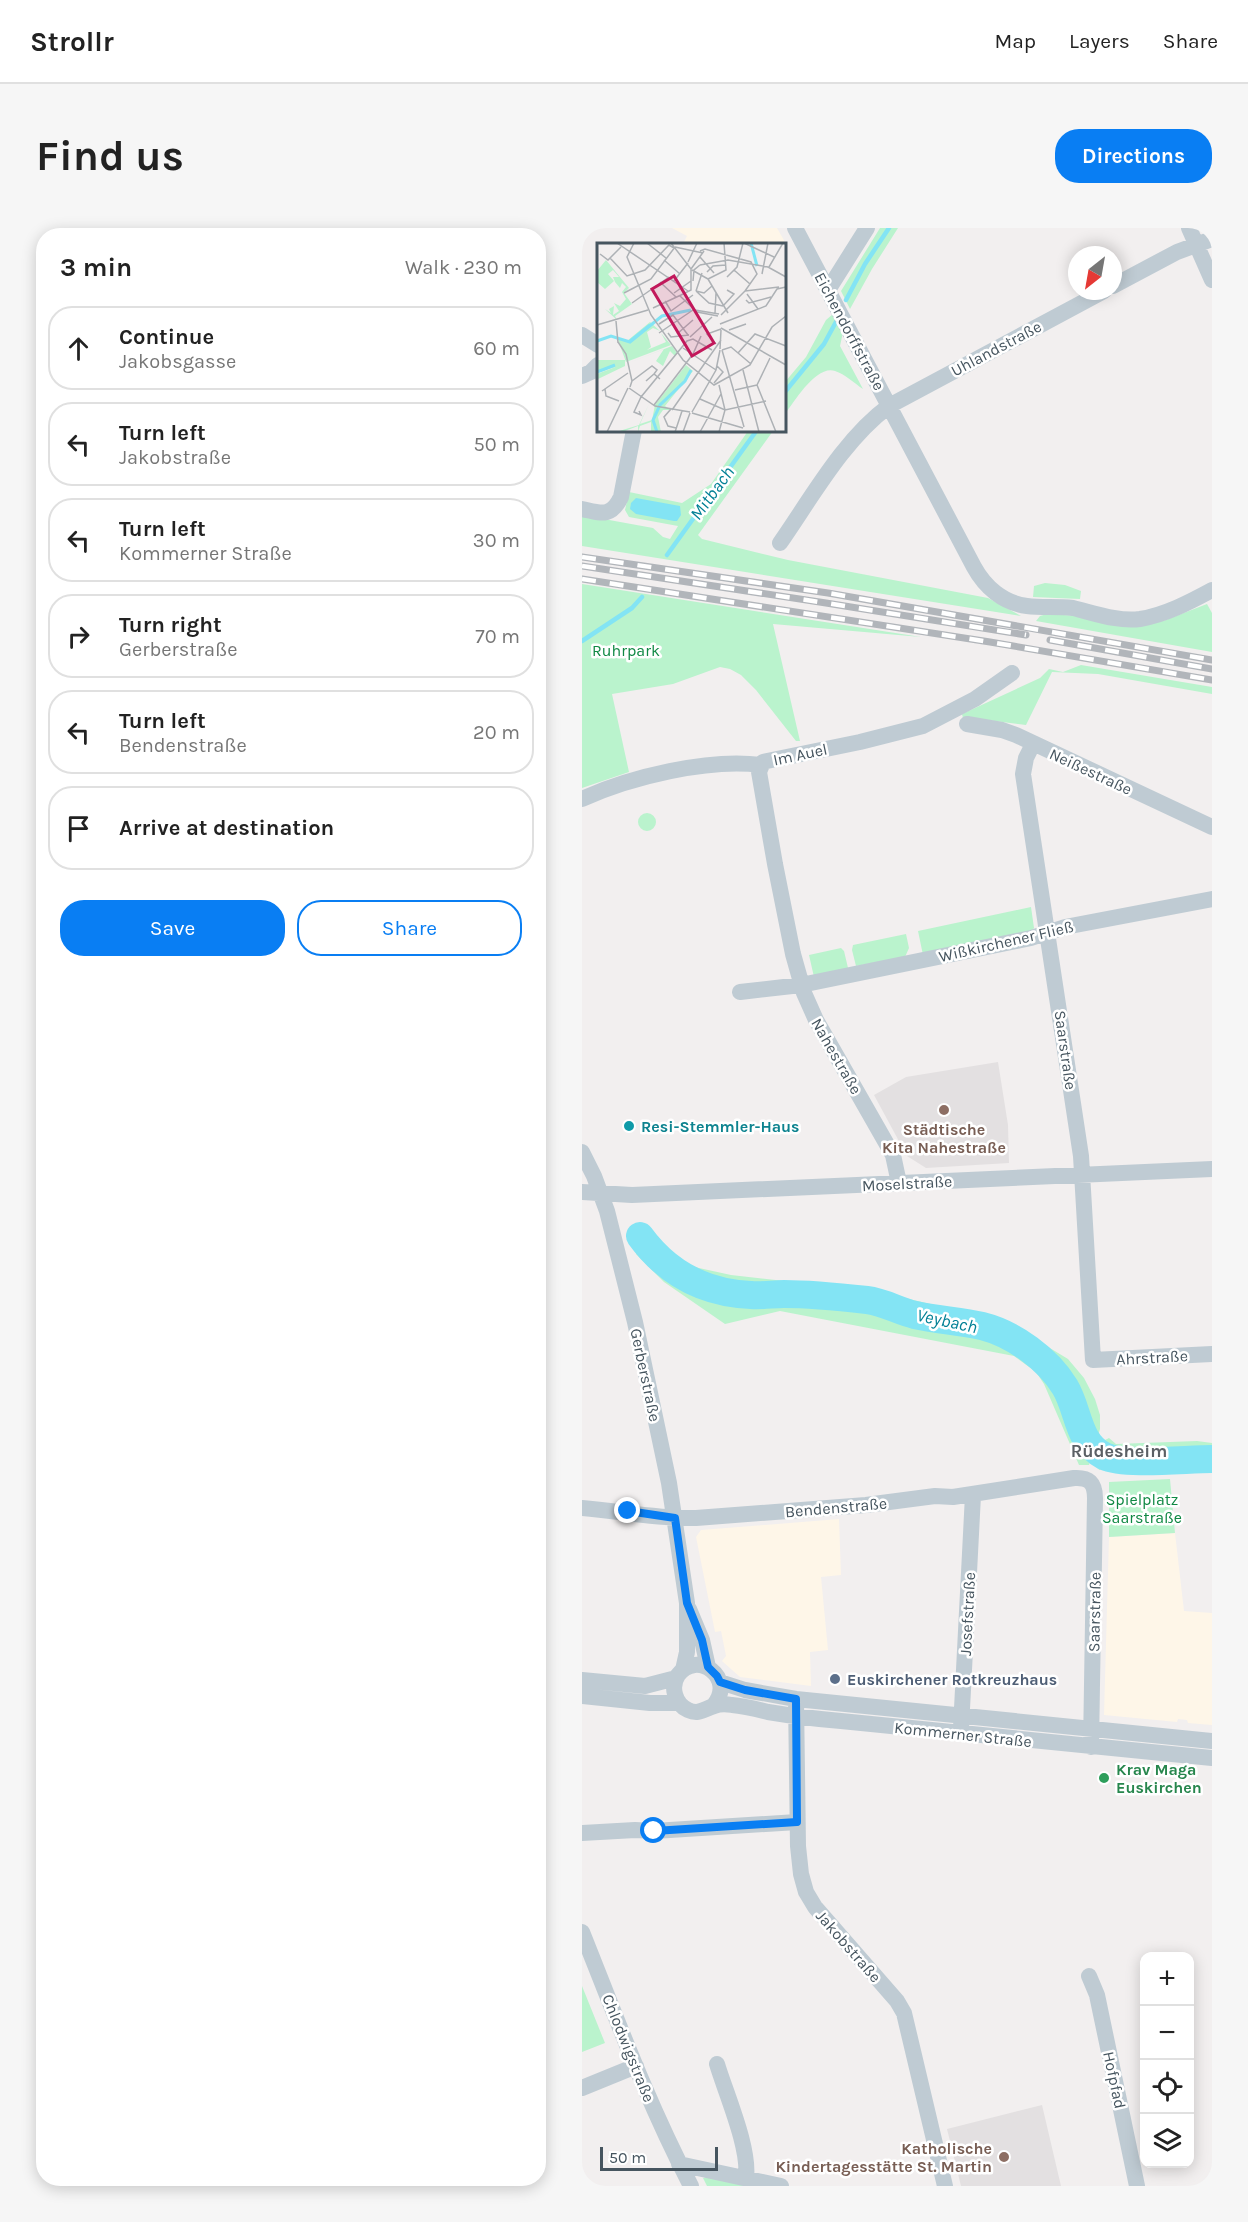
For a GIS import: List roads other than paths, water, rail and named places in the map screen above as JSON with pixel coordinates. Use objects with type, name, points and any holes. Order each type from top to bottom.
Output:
[{"type":"street","name":"Eichendorffstraße","points":[[780,543],[857,434],[889,406],[795,228]]},
{"type":"street","points":[[828,290],[867,228]]},
{"type":"street","points":[[1189,228],[1204,242],[1212,280]]},
{"type":"street","points":[[1122,281],[1178,252],[1204,242]]},
{"type":"street","name":"Uhlandstraße","points":[[889,406],[1087,300]]},
{"type":"street","points":[[582,335],[597,344]]},
{"type":"street","points":[[582,376],[597,366]]},
{"type":"street","points":[[889,406],[981,579],[997,594],[1017,604],[1027,606],[1071,608],[1129,620],[1171,610],[1212,590]]},
{"type":"street","points":[[582,509],[602,513],[612,510],[618,504],[634,432]]},
{"type":"street","name":"Im Auel","points":[[801,985],[762,801],[759,779],[761,765],[767,760],[860,742],[923,726],[975,699],[1012,673]]},
{"type":"street","name":"Neißestraße","points":[[967,724],[1002,730],[1212,827]]},
{"type":"street","name":"Saarstraße","points":[[1033,744],[1026,758],[1023,774],[1083,1175],[1093,1359]]},
{"type":"street","points":[[582,799],[610,788],[660,774],[741,762],[761,765]]},
{"type":"street","name":"Wißkirchener Fließ","points":[[801,985],[1031,938],[1108,918],[1212,899]]},
{"type":"street","points":[[740,992],[801,985]]},
{"type":"street","name":"Nahestraße","points":[[801,985],[816,1020],[893,1155],[899,1183]]},
{"type":"street","name":"Gerberstraße","points":[[582,1152],[601,1194],[635,1322],[675,1518],[687,1603],[687,1652],[680,1674]]},
{"type":"street","name":"Moselstraße","points":[[582,1191],[632,1195],[1212,1169]]},
{"type":"street","name":"Ahrstraße","points":[[1093,1359],[1212,1354]]},
{"type":"street","name":"Bendenstraße","points":[[582,1508],[675,1518],[866,1506],[935,1496],[973,1495],[1074,1478],[1089,1480]]},
{"type":"street","name":"Saarstraße","points":[[1089,1480],[1094,1486],[1095,1498],[1091,1746]]},
{"type":"street","name":"Josefstraße","points":[[961,1725],[973,1495]]},
{"type":"street","name":"Gerberstraße","points":[[687,1603],[702,1640],[708,1667]]},
{"type":"street","points":[[582,1680],[640,1686],[659,1684],[693,1665],[708,1667],[720,1682],[721,1694],[714,1705],[709,1709],[696,1712],[689,1711],[679,1703],[674,1691],[680,1674]]},
{"type":"street","name":"Kommerner Straße","points":[[720,1682],[745,1690],[796,1699],[1091,1746],[1212,1758]]},
{"type":"street","points":[[582,1696],[650,1703],[679,1703]]},
{"type":"street","name":"Jakobstraße","points":[[796,1699],[797,1822],[799,1862],[803,1884],[809,1899],[897,2001],[904,2013],[945,2186]]},
{"type":"street","name":"Kommerner Straße","points":[[714,1705],[734,1705],[795,1716],[1091,1729],[1212,1741]]},
{"type":"street","points":[[582,1833],[665,1831],[797,1822]]},
{"type":"street","name":"Chlodwigstraße","points":[[582,1932],[636,2066],[691,2186]]},
{"type":"street","name":"Hofpfad","points":[[1089,1976],[1097,1995],[1137,2186]]},
{"type":"street","points":[[717,2064],[743,2147],[747,2168],[746,2178]]},
{"type":"street","points":[[582,2088],[636,2066]]},
{"type":"street","points":[[679,2164],[781,2186]]},
{"type":"water","points":[[636,498],[680,506],[681,515],[677,521],[674,521],[636,514],[630,509],[631,503]]},
{"type":"waterway","name":"Mitbach","points":[[846,300],[865,264],[889,228]]},
{"type":"waterway","name":"Mitbach","points":[[786,391],[824,344],[837,320]]},
{"type":"waterway","name":"Mitbach","points":[[667,555],[756,432]]},
{"type":"waterway","name":"Mitbach","points":[[582,641],[632,608],[642,597]]},
{"type":"waterway","name":"Veybach","points":[[640,1236],[662,1261],[688,1279],[718,1290],[751,1295],[784,1294],[867,1300],[915,1315],[974,1324],[994,1330],[1029,1349],[1058,1377],[1070,1396],[1088,1443],[1104,1456],[1126,1461],[1212,1459]]},
{"type":"railway","points":[[582,557],[828,593],[1212,660]]},
{"type":"railway","points":[[582,566],[1026,635]]},
{"type":"railway","points":[[582,579],[990,642],[1212,680]]},
{"type":"railway","points":[[1050,640],[1212,669]]},
{"type":"place","name":"Städtische Kita Nahestraße","points":[[944,1110]]},
{"type":"place","name":"Resi-Stemmler-Haus","points":[[629,1126]]},
{"type":"place","name":"Euskirchener Rotkreuzhaus","points":[[835,1679]]},
{"type":"place","name":"Krav Maga Euskirchen","points":[[1104,1778]]},
{"type":"place","name":"Katholische Kindertagesstätte St. Martin","points":[[1004,2157]]},
{"type":"district","name":"Rüdesheim","points":[[1119,1451]]},
{"type":"park label","name":"Ruhrpark","points":[[626,650]]},
{"type":"park label","name":"Spielplatz Saarstraße","points":[[1142,1508]]}]
